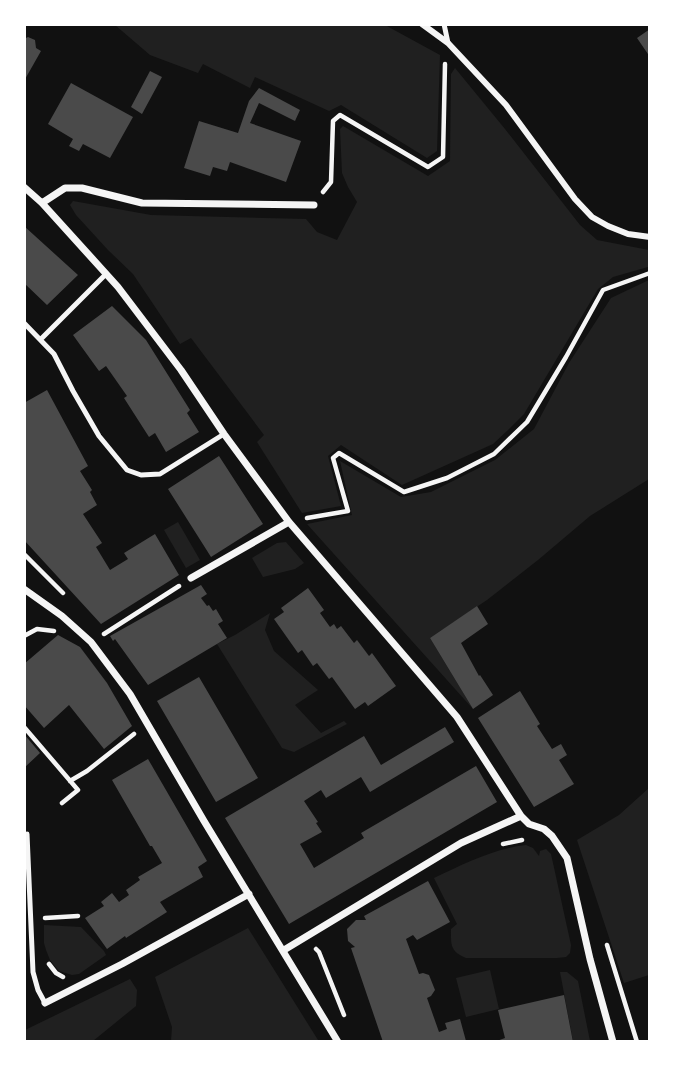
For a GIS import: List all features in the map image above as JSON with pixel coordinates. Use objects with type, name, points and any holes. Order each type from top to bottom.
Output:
[{"type":"street","points":[[422,24],[447,43],[506,105],[575,199],[592,217],[628,234],[649,237]]},
{"type":"street","points":[[24,187],[42,203],[118,287],[181,370],[289,522],[457,717],[521,816],[528,824],[544,829],[552,836],[567,858],[590,959],[613,1041]]},
{"type":"street","points":[[42,203],[65,188],[82,188],[142,203],[314,205]]},
{"type":"street","points":[[191,578],[289,522]]},
{"type":"street","points":[[26,594],[62,616],[91,642],[130,694],[338,1041]]},
{"type":"street","points":[[284,950],[461,844],[521,816]]},
{"type":"street","points":[[45,1003],[249,894]]},
{"type":"lane","points":[[444,24],[447,43]]},
{"type":"lane","points":[[41,339],[106,274]]},
{"type":"lane","points":[[24,323],[54,354],[99,436],[127,470],[141,475],[160,474],[224,433]]},
{"type":"lane","points":[[27,834],[33,972],[45,1003]]},
{"type":"path","points":[[331,182],[333,121],[340,115],[429,167],[443,157],[447,43]]},
{"type":"path","points":[[300,519],[348,512],[333,458],[339,453],[404,492],[447,478],[494,454],[527,422],[603,290],[649,273]]},
{"type":"path","points":[[91,642],[191,578]]},
{"type":"path","points":[[24,636],[37,629],[58,631]]},
{"type":"path","points":[[24,727],[78,790],[62,803]]},
{"type":"path","points":[[70,781],[138,731],[141,737]]},
{"type":"path","points":[[39,918],[78,916]]},
{"type":"path","points":[[305,937],[319,952],[344,1016]]},
{"type":"path","points":[[48,964],[67,979]]},
{"type":"shaded area","points":[[115,25],[385,25],[440,55],[437,151],[427,158],[341,105],[329,111],[255,77],[250,88],[203,64],[198,73],[150,55]]},
{"type":"shaded area","points":[[455,68],[580,225],[597,240],[649,250],[648,267],[613,277],[598,289],[524,414],[493,444],[402,485],[341,445],[328,456],[341,506],[302,513],[257,442],[264,435],[191,338],[180,344],[133,274],[76,215],[70,205],[73,201],[151,215],[306,219],[317,232],[337,240],[357,202],[342,173],[340,129],[343,126],[428,176],[450,161],[451,74]]},
{"type":"shaded area","points":[[649,280],[649,479],[590,516],[487,600],[430,638],[473,709],[307,524],[352,515],[340,461],[401,497],[431,492],[495,460],[534,429],[569,363],[611,298]]},
{"type":"shaded area","points":[[178,522],[200,560],[186,568],[164,530]]},
{"type":"shaded area","points":[[286,542],[304,563],[295,569],[263,577],[252,558],[277,543]]},
{"type":"shaded area","points":[[270,613],[265,630],[274,651],[318,690],[295,705],[321,733],[344,721],[347,724],[294,752],[282,748],[217,644]]},
{"type":"shaded area","points":[[649,788],[649,975],[624,983],[577,840],[619,815]]},
{"type":"shaded area","points":[[526,845],[533,848],[539,856],[540,851],[546,849],[551,854],[571,945],[570,953],[566,957],[557,958],[466,958],[454,950],[451,929],[457,924],[434,878],[467,862]]},
{"type":"shaded area","points":[[44,925],[81,927],[106,955],[79,974],[59,971],[46,950]]},
{"type":"shaded area","points":[[248,928],[318,1040],[171,1041],[172,1027],[155,977]]},
{"type":"shaded area","points":[[490,970],[499,1009],[466,1017],[456,978]]},
{"type":"shaded area","points":[[560,972],[567,972],[578,981],[590,1041],[573,1041]]},
{"type":"shaded area","points":[[130,979],[137,990],[136,1006],[93,1041],[25,1041],[25,1030]]},
{"type":"building","points":[[650,29],[650,57],[637,38]]},
{"type":"building","points":[[28,37],[35,40],[36,48],[41,51],[24,81],[24,39]]},
{"type":"building","points":[[150,71],[162,77],[142,114],[131,107]]},
{"type":"building","points":[[71,83],[133,117],[110,158],[83,144],[79,151],[69,146],[73,139],[48,124]]},
{"type":"building","points":[[259,88],[300,110],[295,121],[259,103],[250,123],[301,141],[286,182],[230,162],[227,171],[213,167],[210,176],[184,168],[199,121],[238,133],[249,101]]},
{"type":"building","points":[[24,226],[78,275],[47,305],[24,283]]},
{"type":"building","points":[[112,306],[146,340],[190,410],[187,413],[199,432],[166,452],[155,433],[149,437],[124,398],[127,396],[106,366],[99,371],[73,335]]},
{"type":"building","points":[[47,390],[88,466],[80,471],[92,490],[90,492],[97,505],[83,514],[102,543],[96,547],[110,570],[128,559],[124,553],[155,534],[179,575],[101,624],[24,540],[24,403]]},
{"type":"building","points":[[219,456],[263,524],[211,557],[168,489]]},
{"type":"building","points":[[201,585],[207,594],[201,598],[213,611],[216,609],[223,621],[218,624],[227,638],[148,685],[115,639],[113,641],[110,636]]},
{"type":"building","points":[[308,588],[324,610],[320,613],[330,627],[334,624],[337,629],[341,626],[354,643],[357,640],[369,656],[372,653],[396,686],[368,706],[365,702],[355,709],[332,677],[329,679],[317,663],[313,666],[302,650],[298,653],[274,619],[284,612],[281,608]]},
{"type":"building","points":[[477,606],[488,624],[461,643],[493,695],[473,709],[430,638]]},
{"type":"building","points":[[58,635],[80,647],[107,683],[132,726],[104,749],[69,705],[44,728],[24,705],[24,664]]},
{"type":"building","points":[[199,677],[258,778],[216,802],[157,701]]},
{"type":"building","points":[[520,691],[552,749],[561,744],[567,755],[559,760],[574,784],[534,807],[478,718]]},
{"type":"building","points":[[445,727],[454,742],[370,792],[361,777],[326,798],[321,790],[304,801],[322,832],[300,844],[314,868],[364,838],[361,833],[476,766],[497,802],[289,924],[225,818],[364,736],[381,765]]},
{"type":"building","points":[[24,734],[40,753],[24,768]]},
{"type":"building","points":[[148,759],[207,861],[198,867],[203,877],[160,902],[167,912],[107,949],[85,918],[104,906],[101,902],[112,893],[119,902],[129,895],[126,890],[140,880],[138,877],[162,863],[112,780]]},
{"type":"building","points":[[428,881],[450,922],[417,940],[413,935],[406,939],[419,974],[429,975],[435,990],[427,998],[439,1032],[447,1029],[445,1023],[460,1019],[466,1041],[383,1042],[351,948],[355,947],[348,941],[347,929],[356,920],[366,920],[364,916]]},
{"type":"building","points":[[564,995],[573,1042],[494,1042],[505,1038],[498,1010]]}]
